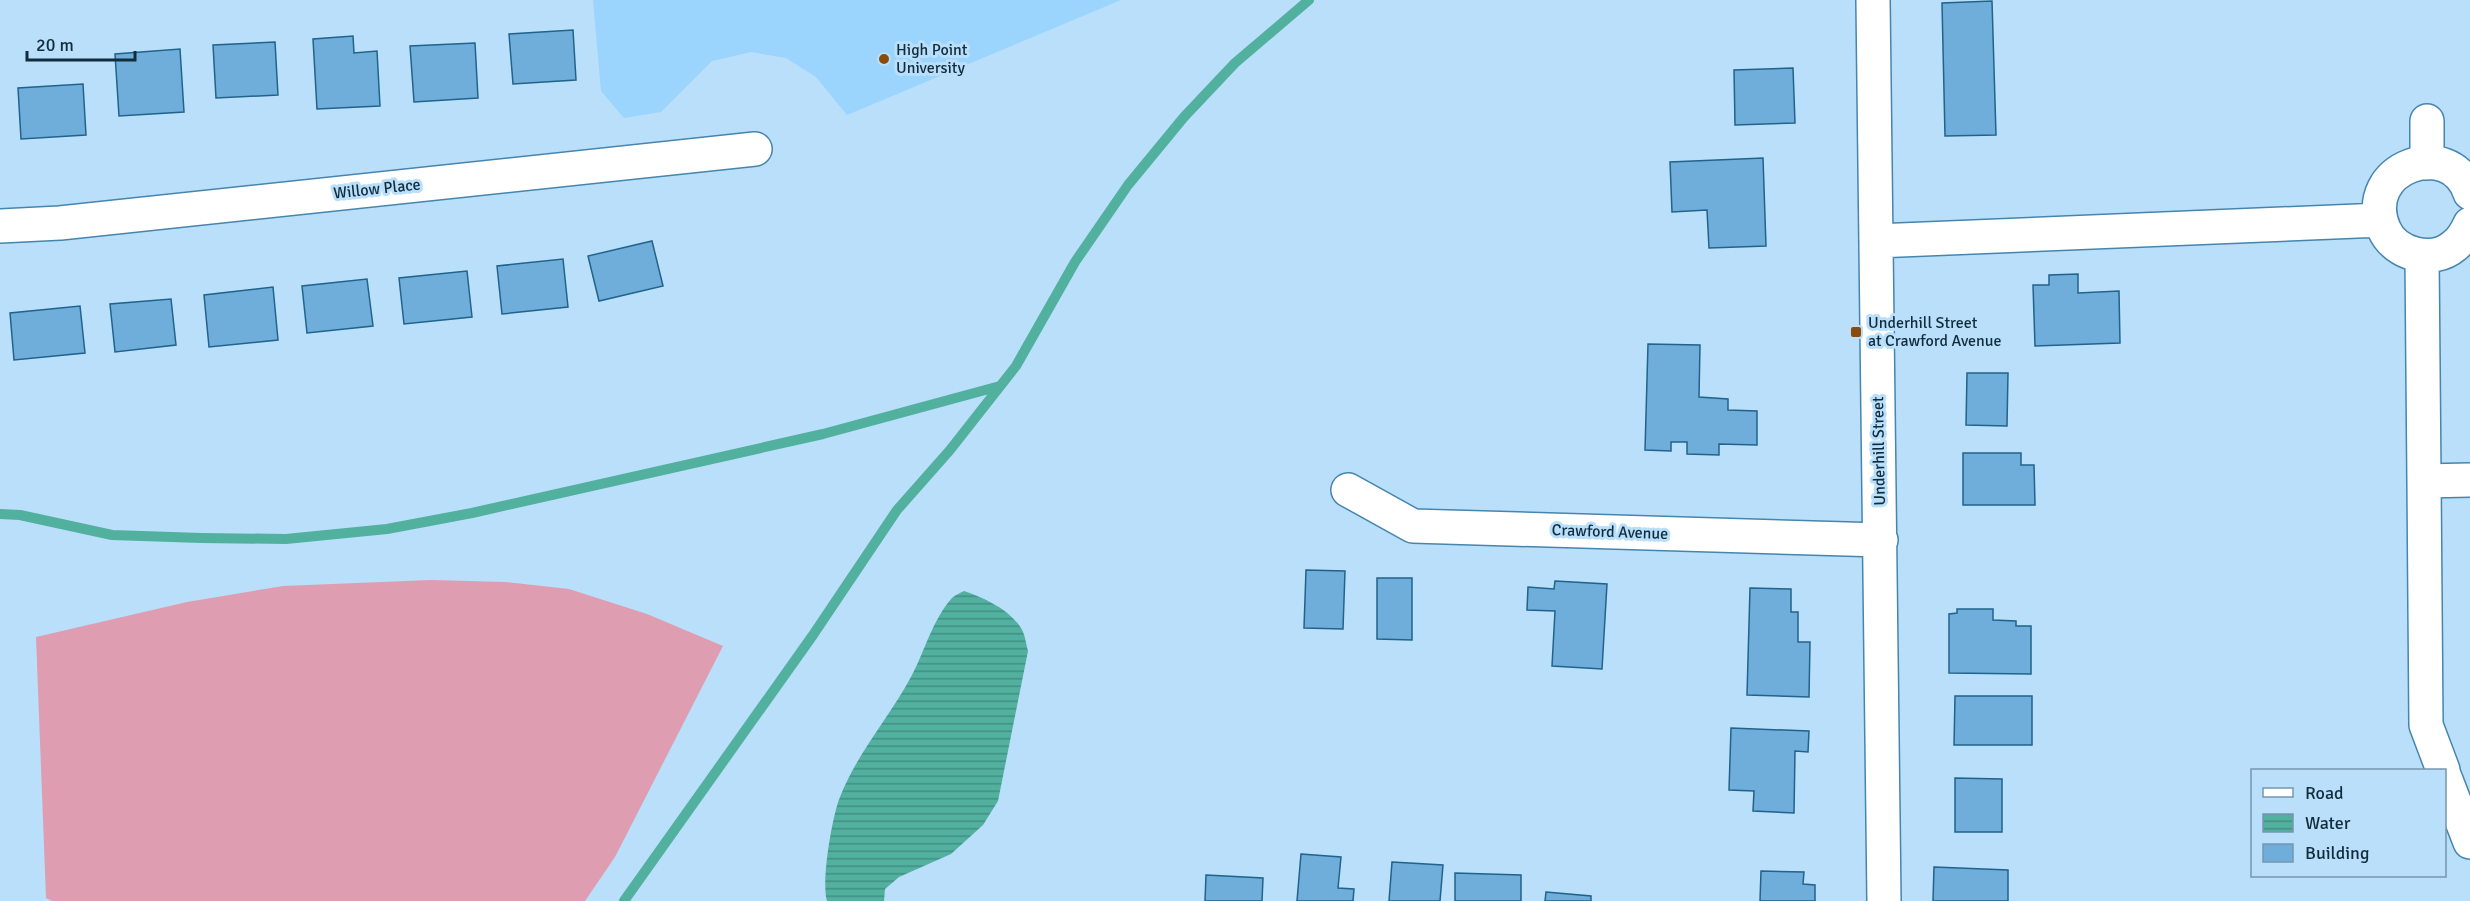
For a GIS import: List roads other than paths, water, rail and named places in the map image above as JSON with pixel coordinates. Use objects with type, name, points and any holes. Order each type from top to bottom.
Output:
[{"type":"street","name":"Underhill Street","points":[[1873,0],[1884,901]]},
{"type":"street","points":[[2427,121],[2427,163]]},
{"type":"street","name":"Willow Place","points":[[0,226],[72,221],[754,149]]},
{"type":"street","points":[[2470,194],[2461,178],[2449,168],[2427,163],[2406,167],[2393,175],[2384,187],[2379,202],[2385,231],[2394,243],[2407,252],[2422,256],[2438,254],[2453,248],[2464,236],[2470,224]]},
{"type":"street","points":[[1876,241],[2381,220]]},
{"type":"street","points":[[2422,256],[2426,725],[2442,769]]},
{"type":"street","points":[[2424,481],[2470,480]]},
{"type":"street","name":"Crawford Avenue","points":[[1348,490],[1413,526],[1881,540]]},
{"type":"street","points":[[2446,778],[2470,842]]},
{"type":"water","points":[[964,591],[988,601],[1010,615],[1022,630],[1028,651],[998,801],[983,825],[951,854],[899,877],[885,889],[884,901],[827,901],[825,880],[831,834],[837,806],[847,781],[912,675],[945,606],[952,598]]},
{"type":"waterway","points":[[624,901],[813,635],[897,510],[950,450],[1016,366],[1075,262],[1128,185],[1184,117],[1235,63],[1309,0]]},
{"type":"waterway","points":[[0,514],[20,515],[112,535],[286,539],[387,529],[472,513],[823,434],[1000,386]]},
{"type":"place","name":"High Point University","points":[[884,59]]},
{"type":"place","name":"Underhill Street at Crawford Avenue","points":[[1856,332]]}]
